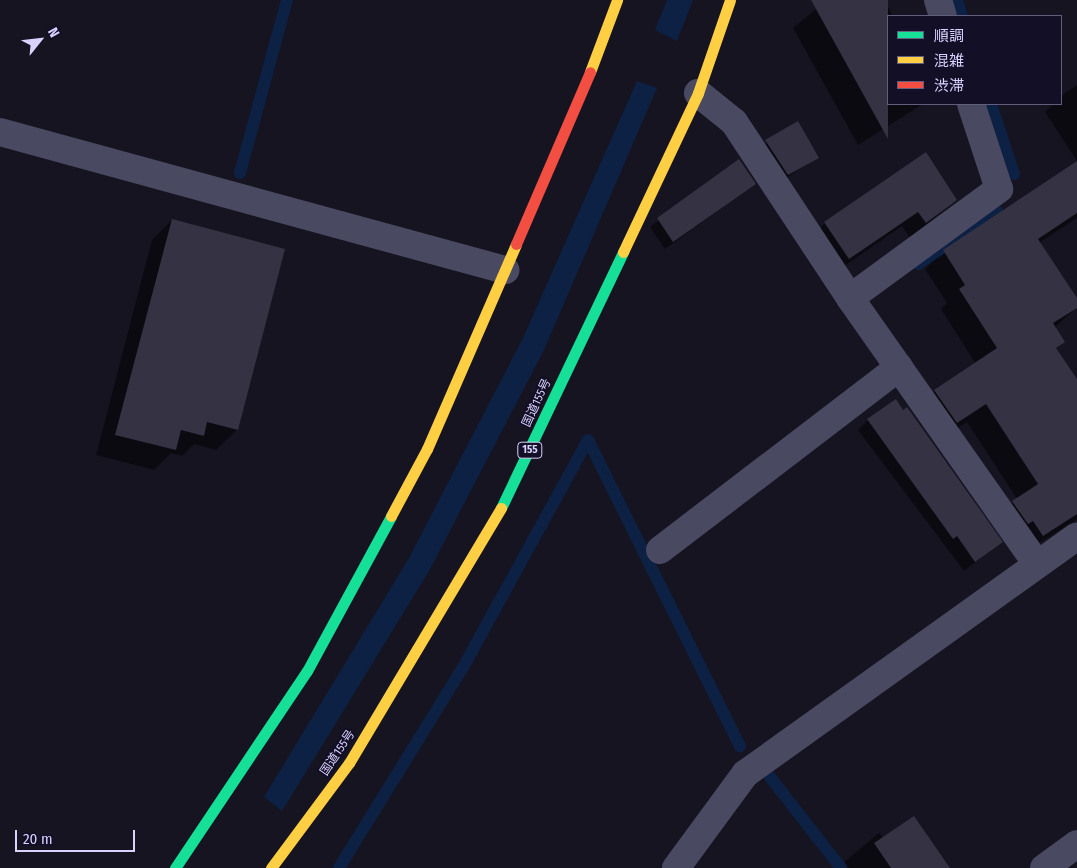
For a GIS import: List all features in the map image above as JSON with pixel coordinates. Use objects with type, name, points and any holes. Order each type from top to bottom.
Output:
[{"type":"highway","points":[[175,868],[307,671],[427,449],[505,270],[617,0]]},
{"type":"highway","name":"国道155号","points":[[271,868],[349,763],[511,491],[698,93],[730,0]]},
{"type":"street","points":[[938,0],[943,15]]},
{"type":"street","points":[[698,93],[734,122],[850,298],[1037,564]]},
{"type":"street","points":[[850,298],[999,189],[971,105]]},
{"type":"street","points":[[0,132],[505,270]]},
{"type":"street","points":[[660,550],[899,367]]},
{"type":"street","points":[[676,868],[744,774],[1077,536]]},
{"type":"street","points":[[1044,868],[1077,844]]},
{"type":"water","points":[[667,0],[693,0],[677,41],[655,30]]},
{"type":"water","points":[[637,81],[657,88],[543,352],[429,571],[282,811],[264,797],[409,558],[523,338]]},
{"type":"building","points":[[811,0],[888,0],[888,139]]},
{"type":"building","points":[[798,121],[819,158],[788,175],[765,140]]},
{"type":"building","points":[[926,152],[957,200],[926,223],[918,212],[849,259],[824,222]]},
{"type":"building","points":[[739,159],[756,184],[673,242],[657,218]]},
{"type":"building","points":[[1077,161],[1077,213],[1038,239],[1077,298],[1077,308],[1053,323],[1065,342],[1056,348],[1077,379],[1077,514],[1043,536],[1033,521],[1028,524],[1012,501],[1038,484],[986,404],[957,423],[934,390],[997,348],[959,289],[965,285],[943,250]]},
{"type":"building","points":[[172,219],[285,249],[238,430],[207,422],[204,436],[181,430],[176,450],[115,435]]},
{"type":"building","points":[[896,399],[903,410],[907,407],[1003,542],[975,562],[957,536],[953,539],[867,419]]},
{"type":"building","points":[[914,816],[950,868],[891,868],[874,843]]},
{"type":"waterway","points":[[240,173],[287,0]]},
{"type":"waterway","points":[[957,0],[962,15]]},
{"type":"waterway","points":[[991,105],[1014,174]]},
{"type":"waterway","points":[[918,264],[997,211]]},
{"type":"waterway","points":[[339,868],[466,662],[588,440],[740,746]]},
{"type":"waterway","points":[[770,777],[841,868]]},
{"type":"traffic: fast","points":[[501,508],[623,252]]},
{"type":"traffic: fast","points":[[175,868],[307,671],[391,516]]},
{"type":"traffic: slow","points":[[590,72],[617,0]]},
{"type":"traffic: slow","points":[[623,252],[698,93],[730,0]]},
{"type":"traffic: slow","points":[[391,516],[427,449],[516,244]]},
{"type":"traffic: slow","points":[[271,868],[349,763],[501,508]]},
{"type":"traffic: jam","points":[[516,244],[590,72]]}]
